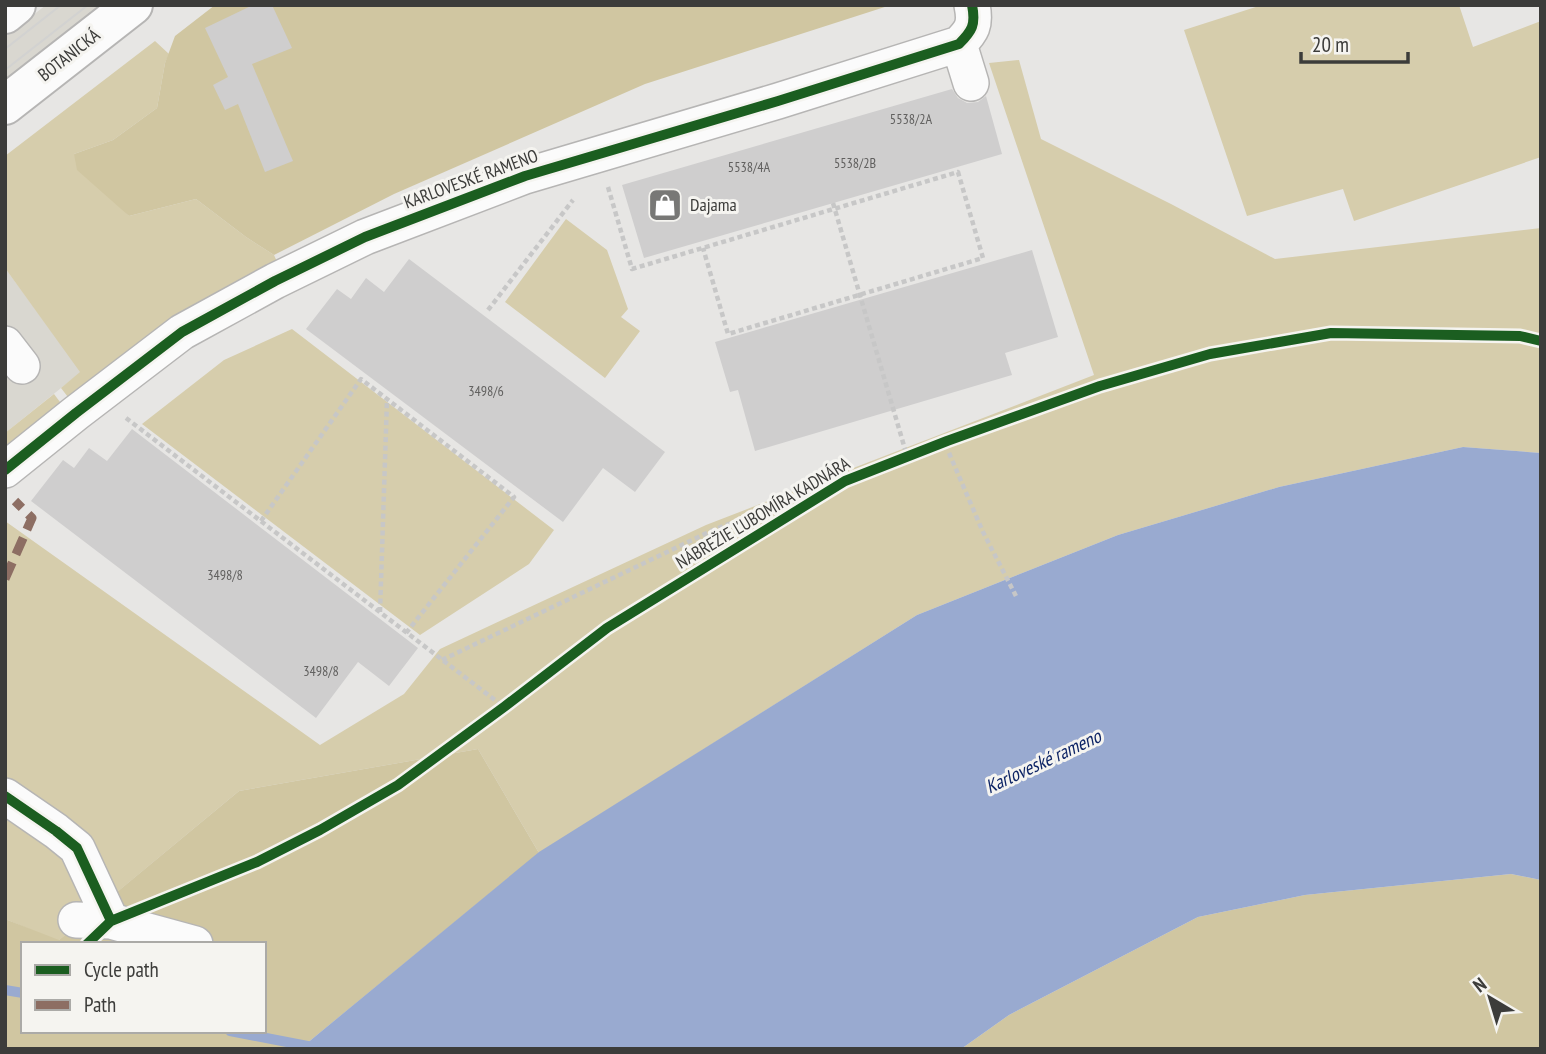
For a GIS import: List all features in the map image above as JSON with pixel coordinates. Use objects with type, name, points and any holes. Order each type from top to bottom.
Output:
[{"type":"main road","points":[[5,14],[16,5]]},
{"type":"main road","name":"BOTANICKÁ","points":[[5,106],[134,5]]},
{"type":"street","points":[[971,83],[959,44],[971,31],[972,5]]},
{"type":"street","name":"KARLOVESKÉ RAMENO","points":[[5,470],[182,332],[275,281],[365,237],[525,176],[959,44]]},
{"type":"street","points":[[5,796],[77,848],[111,921]]},
{"type":"street","points":[[76,920],[111,921],[188,942]]},
{"type":"path","points":[[606,179],[632,269],[957,169],[983,258],[728,334],[703,248]]},
{"type":"path","points":[[834,206],[912,454],[894,461]]},
{"type":"path","points":[[261,521],[362,380],[514,497],[406,633]]},
{"type":"path","points":[[98,397],[504,707]]},
{"type":"path","points":[[380,612],[387,399]]},
{"type":"path","points":[[949,453],[983,532],[1017,598]]},
{"type":"path","points":[[442,660],[713,530],[845,481]]},
{"type":"path","points":[[493,715],[514,699]]},
{"type":"shaded area","points":[[46,5],[105,5],[5,83],[5,37]]},
{"type":"shaded area","points":[[215,5],[891,5],[645,84],[394,194],[274,255],[196,199],[129,216],[77,170],[74,154],[113,140],[157,108],[165,63],[175,36]]},
{"type":"shaded area","points":[[1262,5],[1459,5],[1473,47],[1541,21],[1541,157],[1354,221],[1343,189],[1247,216],[1184,30]]},
{"type":"shaded area","points":[[155,41],[169,54],[157,108],[113,140],[74,154],[129,216],[196,199],[274,255],[278,264],[187,308],[71,401],[61,388],[80,372],[5,268],[5,156]]},
{"type":"shaded area","points":[[1019,60],[1041,139],[1275,259],[1541,228],[1541,453],[1463,447],[1279,487],[1118,535],[917,615],[539,853],[478,749],[239,791],[58,941],[5,919],[5,521],[320,745],[404,694],[440,649],[706,525],[1094,375],[989,63]]},
{"type":"shaded area","points":[[566,219],[607,250],[628,309],[621,317],[640,331],[605,378],[505,302]]},
{"type":"shaded area","points":[[5,268],[81,372],[5,433]]},
{"type":"shaded area","points":[[292,329],[554,530],[529,564],[420,635],[142,424],[224,360]]},
{"type":"shaded area","points":[[54,394],[63,406],[5,455],[5,433]]},
{"type":"shaded area","points":[[478,749],[539,853],[300,1049],[5,1049],[5,919],[59,940],[239,791]]},
{"type":"shaded area","points":[[1511,874],[1541,880],[1541,1049],[961,1049],[1009,1015],[1198,917],[1305,895]]},
{"type":"water","name":"Karloveské rameno","points":[[1463,447],[1541,453],[1541,880],[1511,874],[1305,895],[1198,917],[1009,1015],[961,1049],[300,1049],[539,852],[917,615],[1118,535],[1279,487]]},
{"type":"building","points":[[253,5],[272,5],[292,48],[252,64],[293,161],[265,172],[238,104],[225,110],[213,85],[228,77],[205,28]]},
{"type":"building","points":[[952,89],[958,98],[967,103],[978,102],[986,96],[1002,154],[644,258],[622,185]]},
{"type":"building","points":[[1032,250],[1058,337],[1005,353],[1012,375],[755,451],[738,390],[730,392],[715,342]]},
{"type":"building","points":[[409,259],[665,452],[635,492],[603,468],[563,522],[306,329],[337,289],[351,299],[366,278],[384,292]]},
{"type":"building","points":[[132,429],[418,648],[389,686],[358,662],[316,718],[31,501],[63,460],[74,468],[89,448],[107,461]]},
{"type":"waterway","points":[[5,990],[21,993]]},
{"type":"waterway","points":[[240,1033],[323,1049]]},
{"type":"tram line","points":[[5,49],[61,5]]},
{"type":"tram line","points":[[5,70],[88,5]]},
{"type":"marked path","points":[[5,579],[32,518],[15,501]]},
{"type":"cycle path","points":[[5,470],[182,332],[275,281],[365,237],[525,176],[959,44],[972,27],[972,5]]},
{"type":"cycle path","name":"NÁBREŽIE ĽUBOMÍRA KADNÁRA","points":[[89,942],[111,921],[257,862],[320,830],[398,785],[607,628],[845,481],[1100,386],[1210,354],[1331,333],[1520,336],[1541,341]]},
{"type":"cycle path","points":[[5,796],[77,848],[111,921]]},
{"type":"place","name":"Dajama","points":[[665,205]]}]
